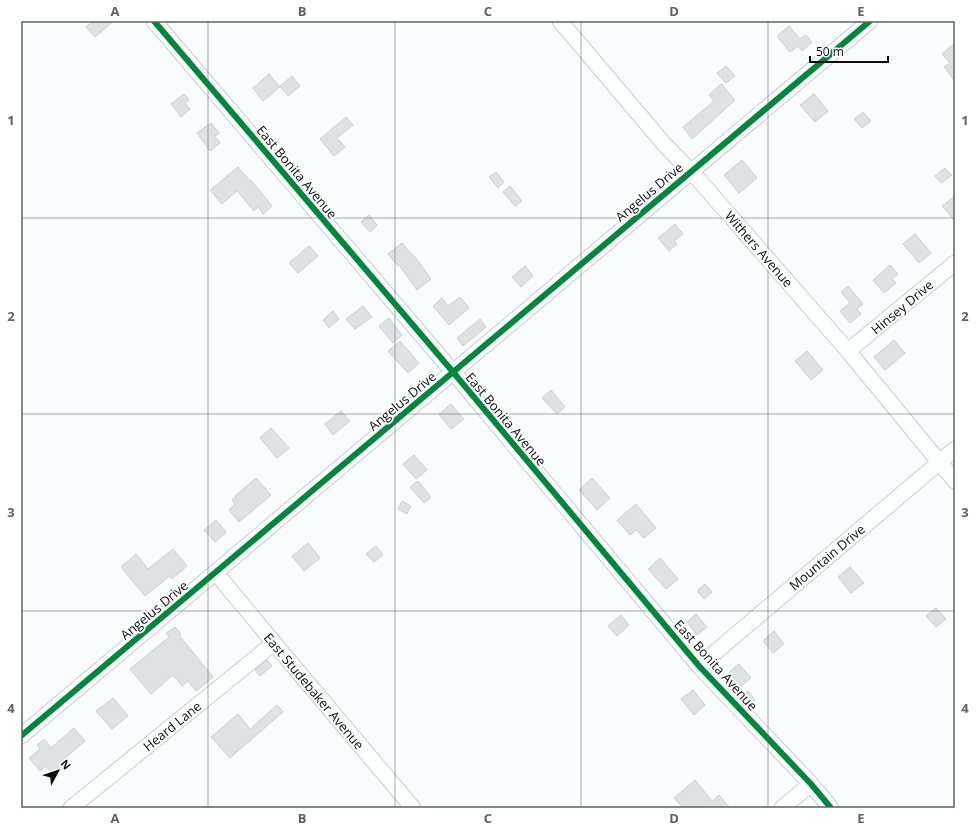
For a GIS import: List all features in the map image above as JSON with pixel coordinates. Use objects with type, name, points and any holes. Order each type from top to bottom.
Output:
[{"type":"street","name":"East Bonita Avenue","points":[[154,21],[453,372],[699,666],[811,784],[831,808]]},
{"type":"street","name":"Withers Avenue","points":[[560,21],[664,144],[691,171],[848,352],[955,480]]},
{"type":"street","name":"Angelus Drive","points":[[21,736],[870,21]]},
{"type":"street","name":"Hinsey Drive","points":[[848,352],[955,263]]},
{"type":"street","name":"Mountain Drive","points":[[699,666],[955,449]]},
{"type":"street","name":"East Studebaker Avenue","points":[[216,573],[413,808]]},
{"type":"street","name":"Heard Lane","points":[[71,808],[274,643]]},
{"type":"street","points":[[782,808],[811,784]]},
{"type":"building","points":[[93,21],[114,21],[95,37],[86,27]]},
{"type":"building","points":[[789,26],[800,39],[806,35],[812,42],[802,51],[798,46],[790,52],[777,36]]},
{"type":"building","points":[[955,43],[955,81],[944,67],[950,63],[942,54]]},
{"type":"building","points":[[726,66],[735,76],[726,83],[717,73]]},
{"type":"building","points":[[269,74],[280,87],[263,101],[253,88]]},
{"type":"building","points":[[292,76],[300,86],[288,96],[280,86]]},
{"type":"building","points":[[721,84],[735,100],[692,139],[683,127],[714,101],[709,95]]},
{"type":"building","points":[[184,94],[189,100],[185,103],[190,109],[181,117],[171,104]]},
{"type":"building","points":[[814,94],[828,111],[815,122],[800,105]]},
{"type":"building","points":[[863,112],[871,121],[862,128],[854,119]]},
{"type":"building","points":[[346,117],[353,125],[337,138],[345,147],[334,156],[320,139]]},
{"type":"building","points":[[211,123],[219,133],[215,136],[220,143],[210,151],[197,133]]},
{"type":"building","points":[[742,160],[757,178],[739,193],[724,175]]},
{"type":"building","points":[[238,167],[250,181],[251,180],[272,206],[263,214],[258,207],[254,211],[237,191],[222,204],[210,190]]},
{"type":"building","points":[[945,168],[952,175],[941,183],[935,176]]},
{"type":"building","points":[[496,172],[504,182],[498,188],[489,177]]},
{"type":"building","points":[[510,186],[522,201],[515,206],[503,192]]},
{"type":"building","points":[[955,196],[955,221],[942,206]]},
{"type":"building","points":[[369,215],[377,225],[370,232],[361,222]]},
{"type":"building","points":[[675,224],[683,234],[674,241],[677,244],[669,251],[658,238]]},
{"type":"building","points":[[915,234],[931,253],[919,263],[903,244]]},
{"type":"building","points":[[402,243],[419,262],[431,279],[417,290],[399,265],[398,266],[388,254]]},
{"type":"building","points":[[309,246],[318,256],[298,273],[289,263]]},
{"type":"building","points":[[890,265],[898,274],[892,279],[896,283],[884,293],[873,280]]},
{"type":"building","points":[[525,266],[533,276],[521,287],[512,277]]},
{"type":"building","points":[[848,286],[863,304],[857,309],[861,314],[850,323],[840,311],[850,303],[841,292]]},
{"type":"building","points":[[460,297],[469,308],[449,325],[433,306],[442,298],[448,306]]},
{"type":"building","points":[[363,306],[372,317],[355,329],[346,319]]},
{"type":"building","points":[[333,311],[339,319],[329,328],[323,320]]},
{"type":"building","points":[[389,318],[402,335],[393,343],[379,326]]},
{"type":"building","points":[[480,319],[486,327],[463,346],[457,338]]},
{"type":"building","points":[[894,340],[905,353],[885,370],[874,357]]},
{"type":"building","points":[[400,341],[419,363],[408,373],[388,351]]},
{"type":"building","points":[[807,351],[823,370],[811,380],[795,361]]},
{"type":"building","points":[[551,390],[565,407],[557,414],[542,398]]},
{"type":"building","points":[[451,404],[464,419],[451,429],[439,414]]},
{"type":"building","points":[[341,411],[350,421],[333,435],[325,424]]},
{"type":"building","points":[[271,428],[289,448],[277,458],[260,438]]},
{"type":"building","points":[[414,455],[427,470],[416,479],[403,464]]},
{"type":"building","points":[[256,478],[271,495],[239,522],[229,510],[235,504],[232,500]]},
{"type":"building","points":[[592,478],[610,498],[597,510],[579,490]]},
{"type":"building","points":[[418,481],[431,497],[424,503],[410,487]]},
{"type":"building","points":[[402,501],[411,506],[407,514],[398,509]]},
{"type":"building","points":[[636,504],[656,528],[644,538],[636,530],[630,535],[617,520]]},
{"type":"building","points":[[216,520],[226,532],[215,542],[204,530]]},
{"type":"building","points":[[308,543],[320,558],[304,571],[292,556]]},
{"type":"building","points":[[376,546],[383,555],[374,562],[366,554]]},
{"type":"building","points":[[173,549],[187,566],[172,579],[170,576],[145,596],[121,567],[136,554],[148,569]]},
{"type":"building","points":[[660,558],[678,579],[666,589],[648,569]]},
{"type":"building","points":[[850,567],[864,583],[851,593],[838,577]]},
{"type":"building","points":[[705,584],[712,592],[704,599],[697,591]]},
{"type":"building","points":[[936,608],[946,619],[936,627],[926,616]]},
{"type":"building","points":[[696,614],[707,627],[697,635],[687,622]]},
{"type":"building","points":[[621,615],[629,625],[617,636],[608,626]]},
{"type":"building","points":[[175,627],[181,634],[179,635],[213,677],[196,691],[188,681],[182,686],[173,675],[151,694],[130,669],[169,637],[166,633]]},
{"type":"building","points":[[774,631],[784,644],[773,653],[763,641]]},
{"type":"building","points":[[267,660],[272,666],[260,676],[255,670]]},
{"type":"building","points":[[739,664],[751,678],[741,686],[729,672]]},
{"type":"building","points":[[693,690],[705,705],[694,715],[681,699]]},
{"type":"building","points":[[748,691],[755,700],[748,705],[741,697]]},
{"type":"building","points":[[113,698],[128,716],[112,729],[96,711]]},
{"type":"building","points":[[277,705],[283,712],[230,758],[211,737],[238,714],[250,729]]},
{"type":"building","points":[[74,728],[85,741],[62,761],[65,764],[53,774],[46,766],[40,771],[29,758],[40,749],[37,745],[44,739],[51,748]]},
{"type":"building","points":[[695,780],[712,801],[719,795],[730,808],[683,808],[674,798]]},
{"type":"cycle path","points":[[154,21],[453,372],[699,666],[811,784],[831,808]]},
{"type":"cycle path","points":[[21,736],[870,21]]}]
